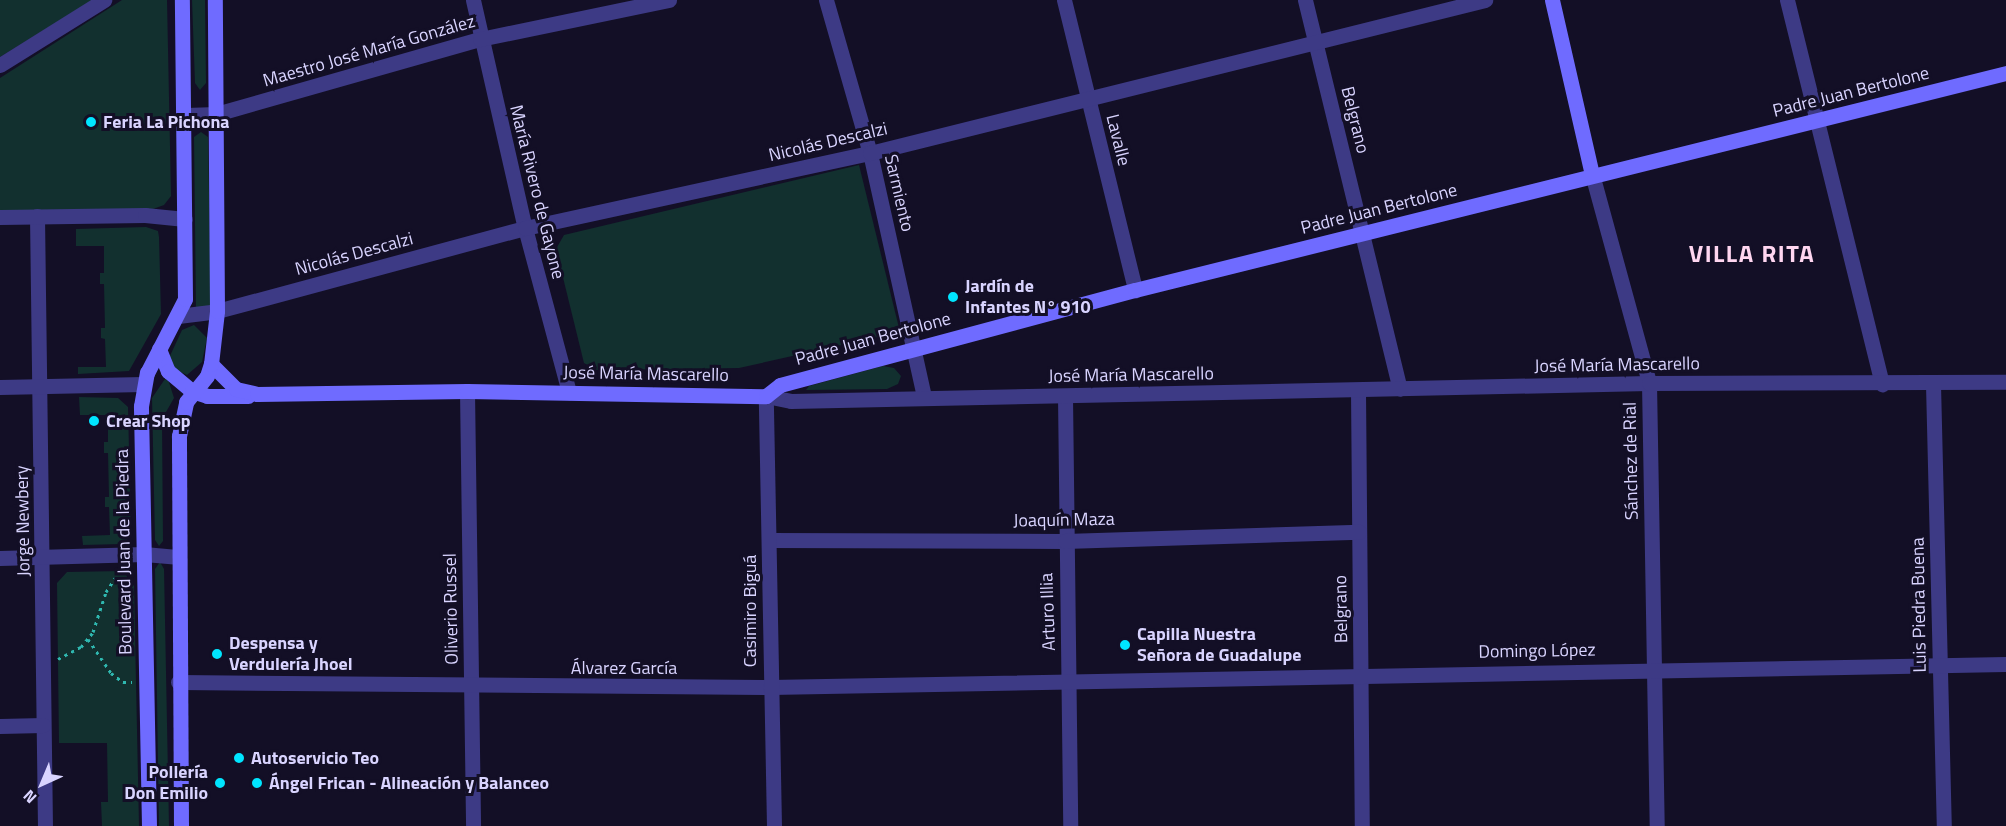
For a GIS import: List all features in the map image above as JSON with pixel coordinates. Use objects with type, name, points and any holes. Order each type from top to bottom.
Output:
[{"type":"street","points":[[0,65],[104,0]]},
{"type":"street","name":"Boulevard Juan de la Piedra","points":[[149,826],[143,384],[185,299],[186,115],[182,0]]},
{"type":"street","points":[[181,826],[177,556],[180,419],[192,391],[207,376],[211,364],[217,311],[215,0]]},
{"type":"street","name":"María Rivero de Gayone","points":[[472,0],[525,228],[569,392]]},
{"type":"street","name":"Maestro José María González","points":[[186,115],[216,114],[480,39],[669,0]]},
{"type":"street","name":"Sarmiento","points":[[826,0],[870,153],[916,347],[924,397]]},
{"type":"street","name":"Lavalle","points":[[1064,0],[1135,290]]},
{"type":"street","name":"Belgrano","points":[[1305,0],[1400,389]]},
{"type":"street","name":"Nicolás Descalzi","points":[[178,316],[217,311],[525,228],[870,153],[1485,0]]},
{"type":"street","name":"Sánchez de Rial","points":[[1552,0],[1592,174],[1649,383],[1657,826]]},
{"type":"street","points":[[1787,0],[1882,384]]},
{"type":"street","name":"Padre Juan Bertolone","points":[[766,396],[780,385],[916,347],[1592,174],[1818,121],[2006,73]]},
{"type":"street","name":"Jorge Newbery","points":[[38,216],[45,826]]},
{"type":"street","points":[[0,217],[185,219]]},
{"type":"street","points":[[159,349],[168,371],[192,391]]},
{"type":"street","points":[[211,364],[236,389],[257,394]]},
{"type":"street","name":"José María Mascarello","points":[[192,391],[219,397],[257,394],[569,392],[766,396],[791,402],[924,397],[1358,391],[1649,383],[2006,382]]},
{"type":"street","points":[[0,387],[143,384]]},
{"type":"street","name":"Luis Piedra Buena","points":[[1933,384],[1944,826]]},
{"type":"street","name":"Oliverio Russel","points":[[467,391],[473,826]]},
{"type":"street","name":"Belgrano","points":[[1358,391],[1362,826]]},
{"type":"street","name":"Casimiro Biguá","points":[[766,396],[774,826]]},
{"type":"street","name":"Arturo Illia","points":[[1065,396],[1070,826]]},
{"type":"street","name":"Joaquín Maza","points":[[769,540],[1065,541],[1359,532]]},
{"type":"street","points":[[0,558],[144,554],[177,556]]},
{"type":"street","name":"Domingo López","points":[[1070,680],[2006,664]]},
{"type":"street","name":"Álvarez García","points":[[178,682],[472,687],[770,687],[1070,680]]},
{"type":"street","points":[[0,726],[43,725]]},
{"type":"path","points":[[43,663],[61,659],[88,639],[106,592],[122,569]]},
{"type":"path","points":[[88,639],[111,674],[123,682],[132,682]]},
{"type":"green space","points":[[0,0],[93,0],[0,57]]},
{"type":"green space","points":[[122,0],[167,0],[171,196],[164,205],[153,209],[0,212],[0,78]]},
{"type":"green space","points":[[192,0],[205,0],[206,83],[200,90],[195,83]]},
{"type":"green space","points":[[201,132],[208,137],[211,306],[196,310],[194,137]]},
{"type":"green space","points":[[859,165],[900,332],[739,368],[596,370],[584,363],[556,249],[564,235]]},
{"type":"green space","points":[[146,227],[158,231],[161,314],[129,371],[78,374],[78,367],[106,367],[105,339],[101,338],[101,328],[105,328],[104,284],[100,284],[100,273],[104,273],[104,246],[76,246],[76,229]]},
{"type":"green space","points":[[194,325],[207,338],[202,362],[187,375],[174,369],[169,358],[182,330]]},
{"type":"green space","points":[[883,366],[894,368],[901,376],[898,384],[887,389],[806,390],[809,386]]},
{"type":"green space","points":[[167,376],[174,398],[162,419],[163,541],[159,546],[155,540],[152,398]]},
{"type":"green space","points":[[79,397],[118,398],[128,407],[131,536],[122,544],[83,545],[82,536],[110,535],[109,507],[105,507],[105,497],[109,497],[108,453],[104,453],[104,442],[108,442],[108,415],[80,415]]},
{"type":"green space","points":[[160,562],[164,569],[169,826],[159,826],[155,569]]},
{"type":"green space","points":[[123,571],[134,586],[139,826],[102,826],[101,802],[108,802],[107,743],[59,743],[57,583],[67,572]]},
{"type":"place","name":"Feria La Pichona","points":[[91,122]]},
{"type":"place","name":"Jardín de Infantes N° 910","points":[[953,297]]},
{"type":"place","name":"Crear Shop","points":[[94,421]]},
{"type":"place","name":"Capilla Nuestra Señora de Guadalupe","points":[[1125,645]]},
{"type":"place","name":"Despensa y Verdulería Jhoel","points":[[217,654]]},
{"type":"place","name":"Autoservicio Teo","points":[[239,758]]},
{"type":"place","name":"Pollería Don Emilio","points":[[220,783]]},
{"type":"place","name":"Ángel Frican - Alineación y Balanceo","points":[[257,783]]},
{"type":"district","name":"VILLA RITA","points":[[1752,254]]}]
